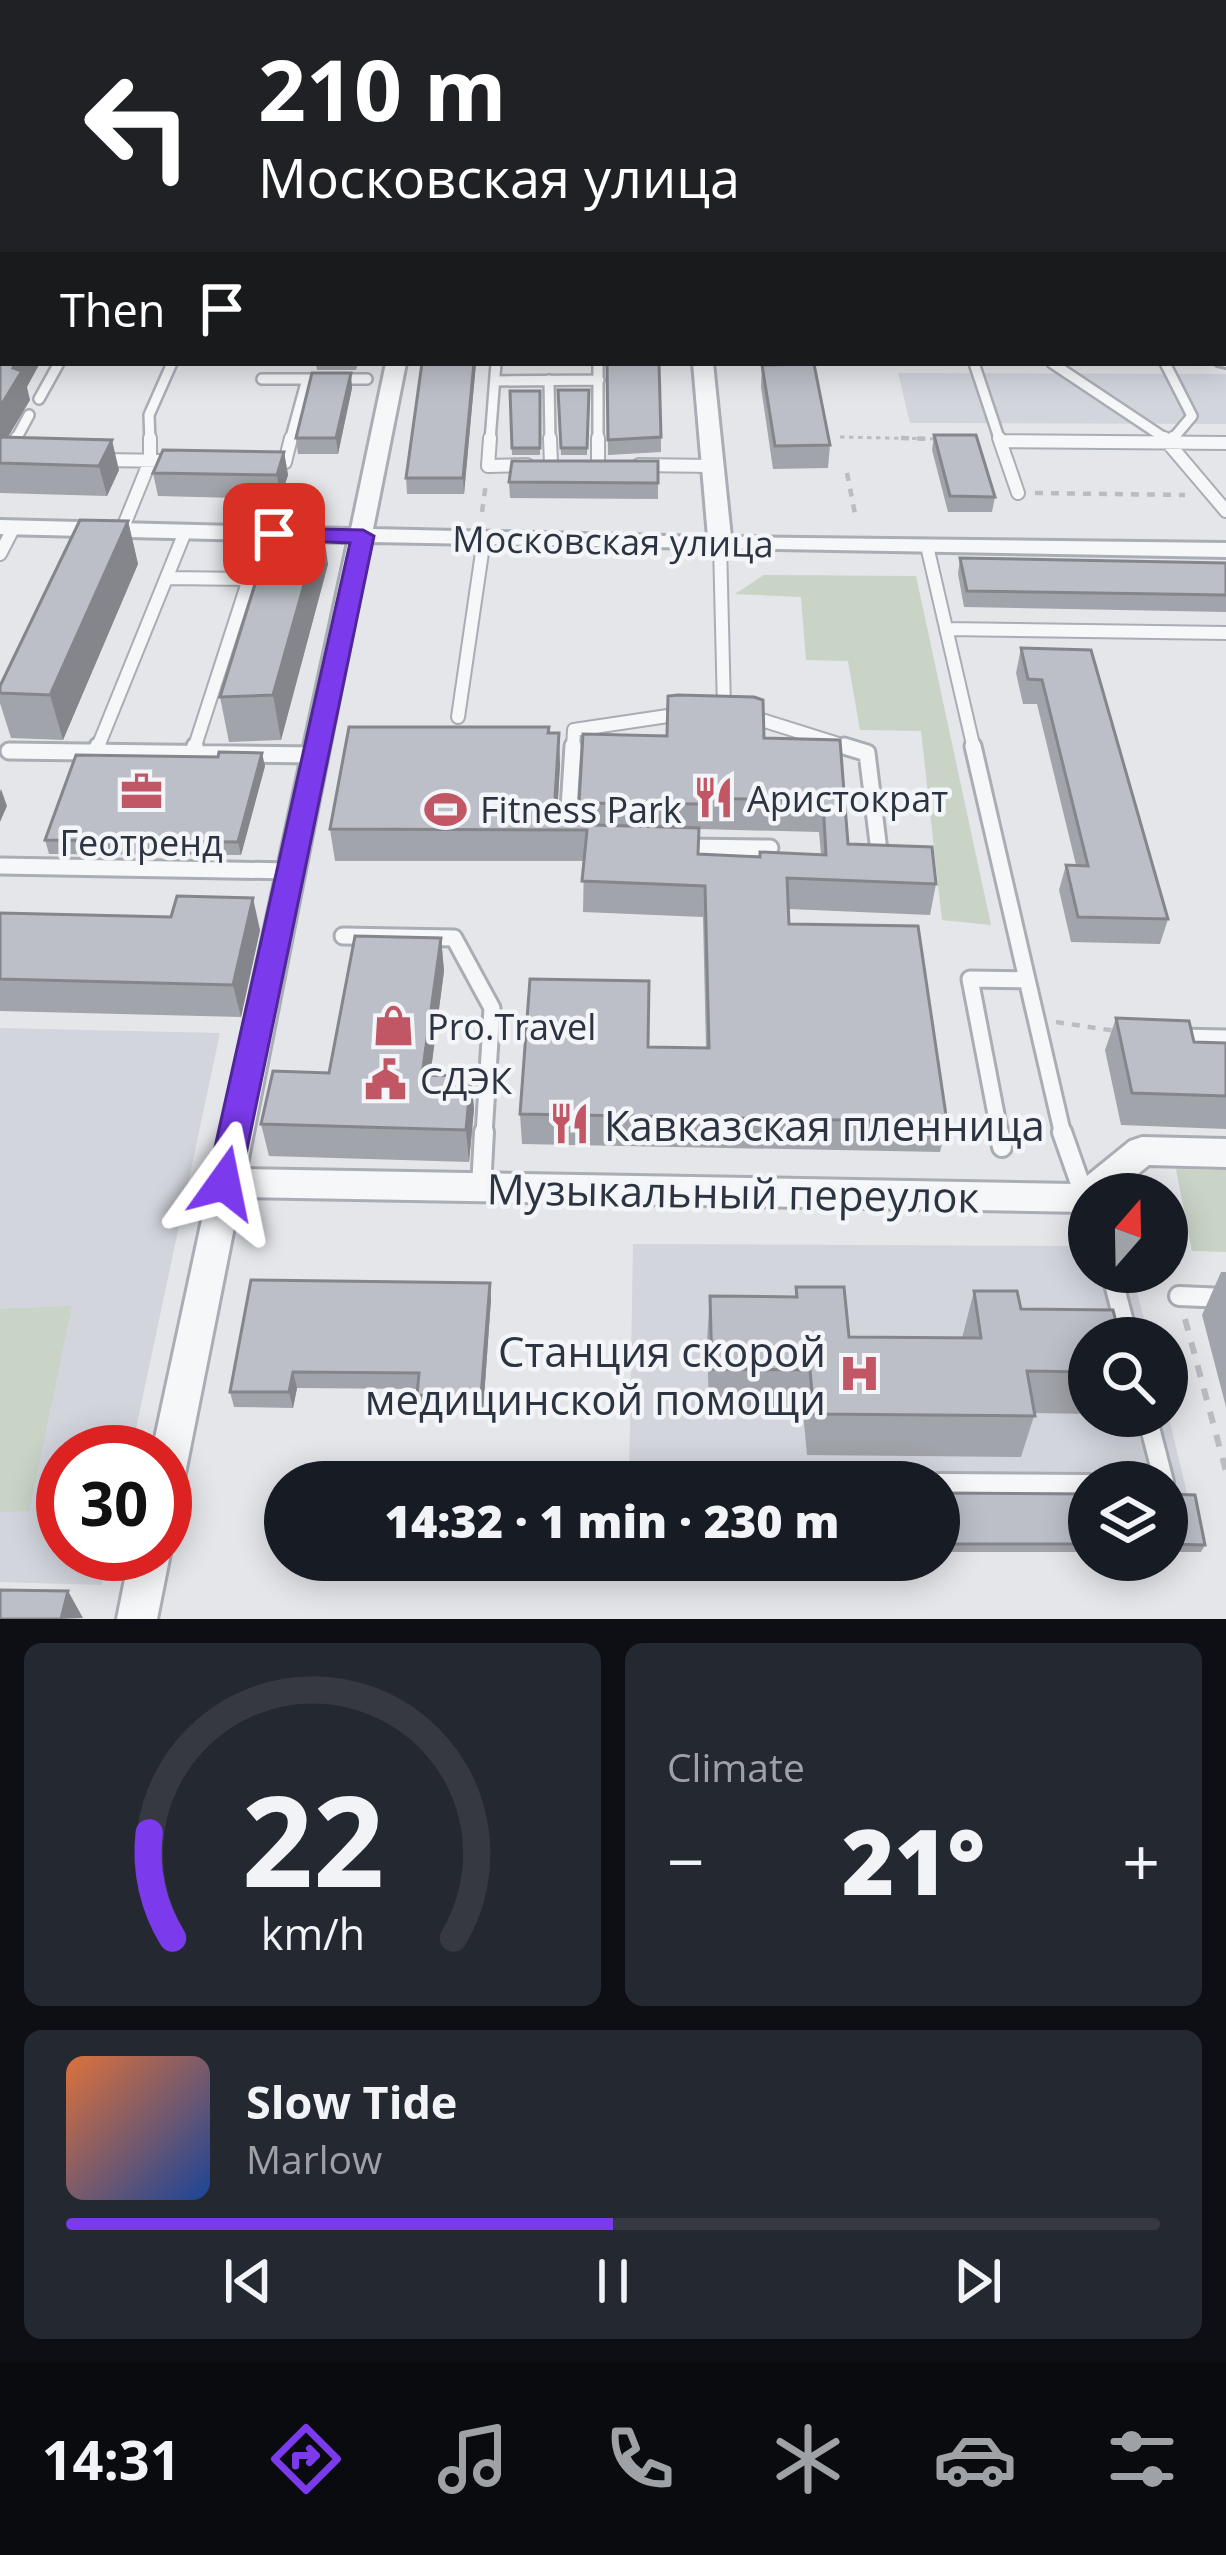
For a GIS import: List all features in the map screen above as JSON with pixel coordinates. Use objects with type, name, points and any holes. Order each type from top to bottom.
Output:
[{"type":"street","points":[[176,1425],[395,366]]},
{"type":"street","points":[[703,366],[720,544]]},
{"type":"street","name":"Московская улица","points":[[7,527],[1226,550]]},
{"type":"street","points":[[1118,1173],[1142,1151],[1226,1154]]},
{"type":"street","name":"Музыкальный переулок","points":[[224,1183],[1068,1203]]},
{"type":"street","points":[[137,1619],[145,1581]]},
{"type":"lane","points":[[39,399],[56,366]]},
{"type":"lane","points":[[122,530],[150,461],[149,415],[171,366]]},
{"type":"lane","points":[[496,366],[488,466],[712,466]]},
{"type":"lane","points":[[598,366],[598,465]]},
{"type":"lane","points":[[975,366],[1018,493]]},
{"type":"lane","points":[[1056,366],[1170,442],[1226,511]]},
{"type":"lane","points":[[1167,366],[1192,416],[1170,442]]},
{"type":"lane","points":[[262,379],[367,379]]},
{"type":"lane","points":[[262,462],[284,463],[308,379]]},
{"type":"lane","points":[[549,380],[551,464]]},
{"type":"lane","points":[[495,381],[599,380]]},
{"type":"lane","points":[[27,458],[6,458],[29,415]]},
{"type":"lane","points":[[1001,441],[1226,442]]},
{"type":"lane","points":[[88,460],[195,461]]},
{"type":"lane","points":[[0,554],[7,527]]},
{"type":"lane","points":[[96,752],[185,532]]},
{"type":"lane","points":[[458,717],[484,539]]},
{"type":"lane","points":[[720,544],[724,708]]},
{"type":"lane","points":[[927,547],[1074,1173]]},
{"type":"lane","points":[[167,578],[249,579],[193,753]]},
{"type":"lane","points":[[946,629],[1226,633]]},
{"type":"lane","points":[[590,846],[567,846],[574,730],[724,708],[867,754],[880,864]]},
{"type":"lane","points":[[9,751],[316,755]]},
{"type":"lane","points":[[657,847],[770,848]]},
{"type":"lane","points":[[0,866],[291,872]]},
{"type":"lane","points":[[343,936],[454,938],[483,990],[492,1008],[481,1188]]},
{"type":"lane","points":[[1002,1147],[970,979],[1027,980]]},
{"type":"lane","points":[[1145,1036],[1226,1038]]},
{"type":"lane","points":[[1179,1296],[1226,1298]]},
{"type":"lane","points":[[960,1483],[1068,1484]]},
{"type":"path","points":[[840,437],[1001,441]]},
{"type":"path","points":[[847,472],[856,519]]},
{"type":"path","points":[[1018,493],[1213,495]]},
{"type":"path","points":[[1036,1018],[1145,1036]]},
{"type":"path","points":[[1178,1293],[1226,1471]]},
{"type":"shaded area","points":[[898,373],[1226,374],[1226,424],[910,423]]},
{"type":"shaded area","points":[[764,575],[916,576],[991,925],[942,920],[921,731],[860,730],[848,661],[806,660],[801,597],[735,594]]},
{"type":"shaded area","points":[[0,1028],[220,1033],[137,1425],[36,1425],[36,1581],[103,1581],[102,1585],[0,1582]]},
{"type":"shaded area","points":[[1176,1169],[1226,1170],[1226,1252],[1192,1251],[1188,1173]]},
{"type":"shaded area","name":"Станция скорой медицинской помощи","points":[[633,1244],[1068,1246],[1068,1293],[1137,1293],[1144,1317],[1068,1317],[1068,1437],[1173,1437],[1179,1461],[1068,1461],[1068,1552],[960,1552],[960,1461],[629,1461]]},
{"type":"shaded area","points":[[72,1306],[47,1425],[36,1425],[36,1478],[29,1511],[0,1512],[0,1309]]},
{"type":"shaded area","name":"Станция скорой медицинской помощи","points":[[1188,1498],[1201,1552],[1188,1552]]},
{"type":"building","points":[[0,366],[14,366],[22,371],[0,407]]},
{"type":"building","points":[[422,366],[474,366],[463,478],[406,478]]},
{"type":"building","points":[[607,366],[659,366],[661,437],[608,440]]},
{"type":"building","points":[[762,366],[814,366],[830,445],[775,446]]},
{"type":"building","points":[[312,373],[351,373],[336,438],[296,438]]},
{"type":"building","points":[[558,390],[589,390],[587,448],[561,448]]},
{"type":"building","points":[[510,391],[540,391],[540,448],[512,448]]},
{"type":"building","points":[[934,435],[976,435],[995,497],[950,496]]},
{"type":"building","points":[[0,437],[112,440],[99,466],[0,463]]},
{"type":"building","points":[[163,450],[284,452],[277,475],[153,473]]},
{"type":"building","points":[[512,461],[658,461],[658,483],[509,482]]},
{"type":"building","points":[[80,520],[128,521],[50,695],[0,693],[0,686]]},
{"type":"building","points":[[275,520],[322,521],[273,695],[220,697]]},
{"type":"building","points":[[960,558],[1226,563],[1226,595],[967,591]]},
{"type":"building","points":[[1021,648],[1091,650],[1168,919],[1078,917],[1066,865],[1088,866],[1042,680],[1028,679]]},
{"type":"building","points":[[668,696],[763,700],[764,738],[840,740],[848,844],[932,847],[936,884],[787,878],[789,924],[918,926],[947,1122],[520,1114],[530,979],[649,981],[648,1047],[709,1048],[705,886],[582,881],[587,830],[330,829],[349,727],[549,727],[548,733],[559,733],[554,814],[559,824],[699,828],[698,854],[826,855],[823,801],[700,798],[700,804],[579,803],[583,734],[667,736]]},
{"type":"building","points":[[219,752],[262,753],[238,842],[45,840],[76,755],[218,757]]},
{"type":"building","points":[[177,896],[253,898],[233,985],[0,979],[0,913],[171,917]]},
{"type":"building","points":[[355,936],[441,938],[422,1075],[471,1076],[466,1130],[261,1124],[273,1071],[329,1073]]},
{"type":"building","points":[[1116,1018],[1189,1021],[1194,1042],[1226,1043],[1226,1096],[1132,1093]]},
{"type":"building","points":[[251,1280],[490,1283],[481,1396],[417,1395],[419,1373],[293,1372],[289,1392],[230,1392]]},
{"type":"building","points":[[796,1287],[844,1287],[849,1337],[981,1338],[974,1291],[1017,1291],[1021,1309],[1113,1310],[1115,1317],[1068,1317],[1068,1372],[1027,1371],[1035,1416],[814,1414],[810,1370],[712,1369],[710,1296],[797,1297]]},
{"type":"building","points":[[960,1493],[1068,1494],[1068,1544],[960,1544]]},
{"type":"building","points":[[1188,1495],[1195,1495],[1205,1545],[1188,1545]]},
{"type":"building","points":[[0,1590],[68,1591],[61,1619],[0,1619]]},
{"type":"place","name":"Геотренд","points":[[141,792]]},
{"type":"place","name":"Аристократ","points":[[713,798]]},
{"type":"place","name":"Fitness Park","points":[[446,809]]},
{"type":"place","name":"Pro.Travel","points":[[393,1026]]},
{"type":"place","name":"СДЭК","points":[[386,1080]]},
{"type":"place","name":"Кавказская пленница","points":[[570,1124]]},
{"type":"place","name":"Станция скорой медицинской помощи","points":[[860,1374]]},
{"type":"route","points":[[224,1183],[363,536],[274,534]]}]
